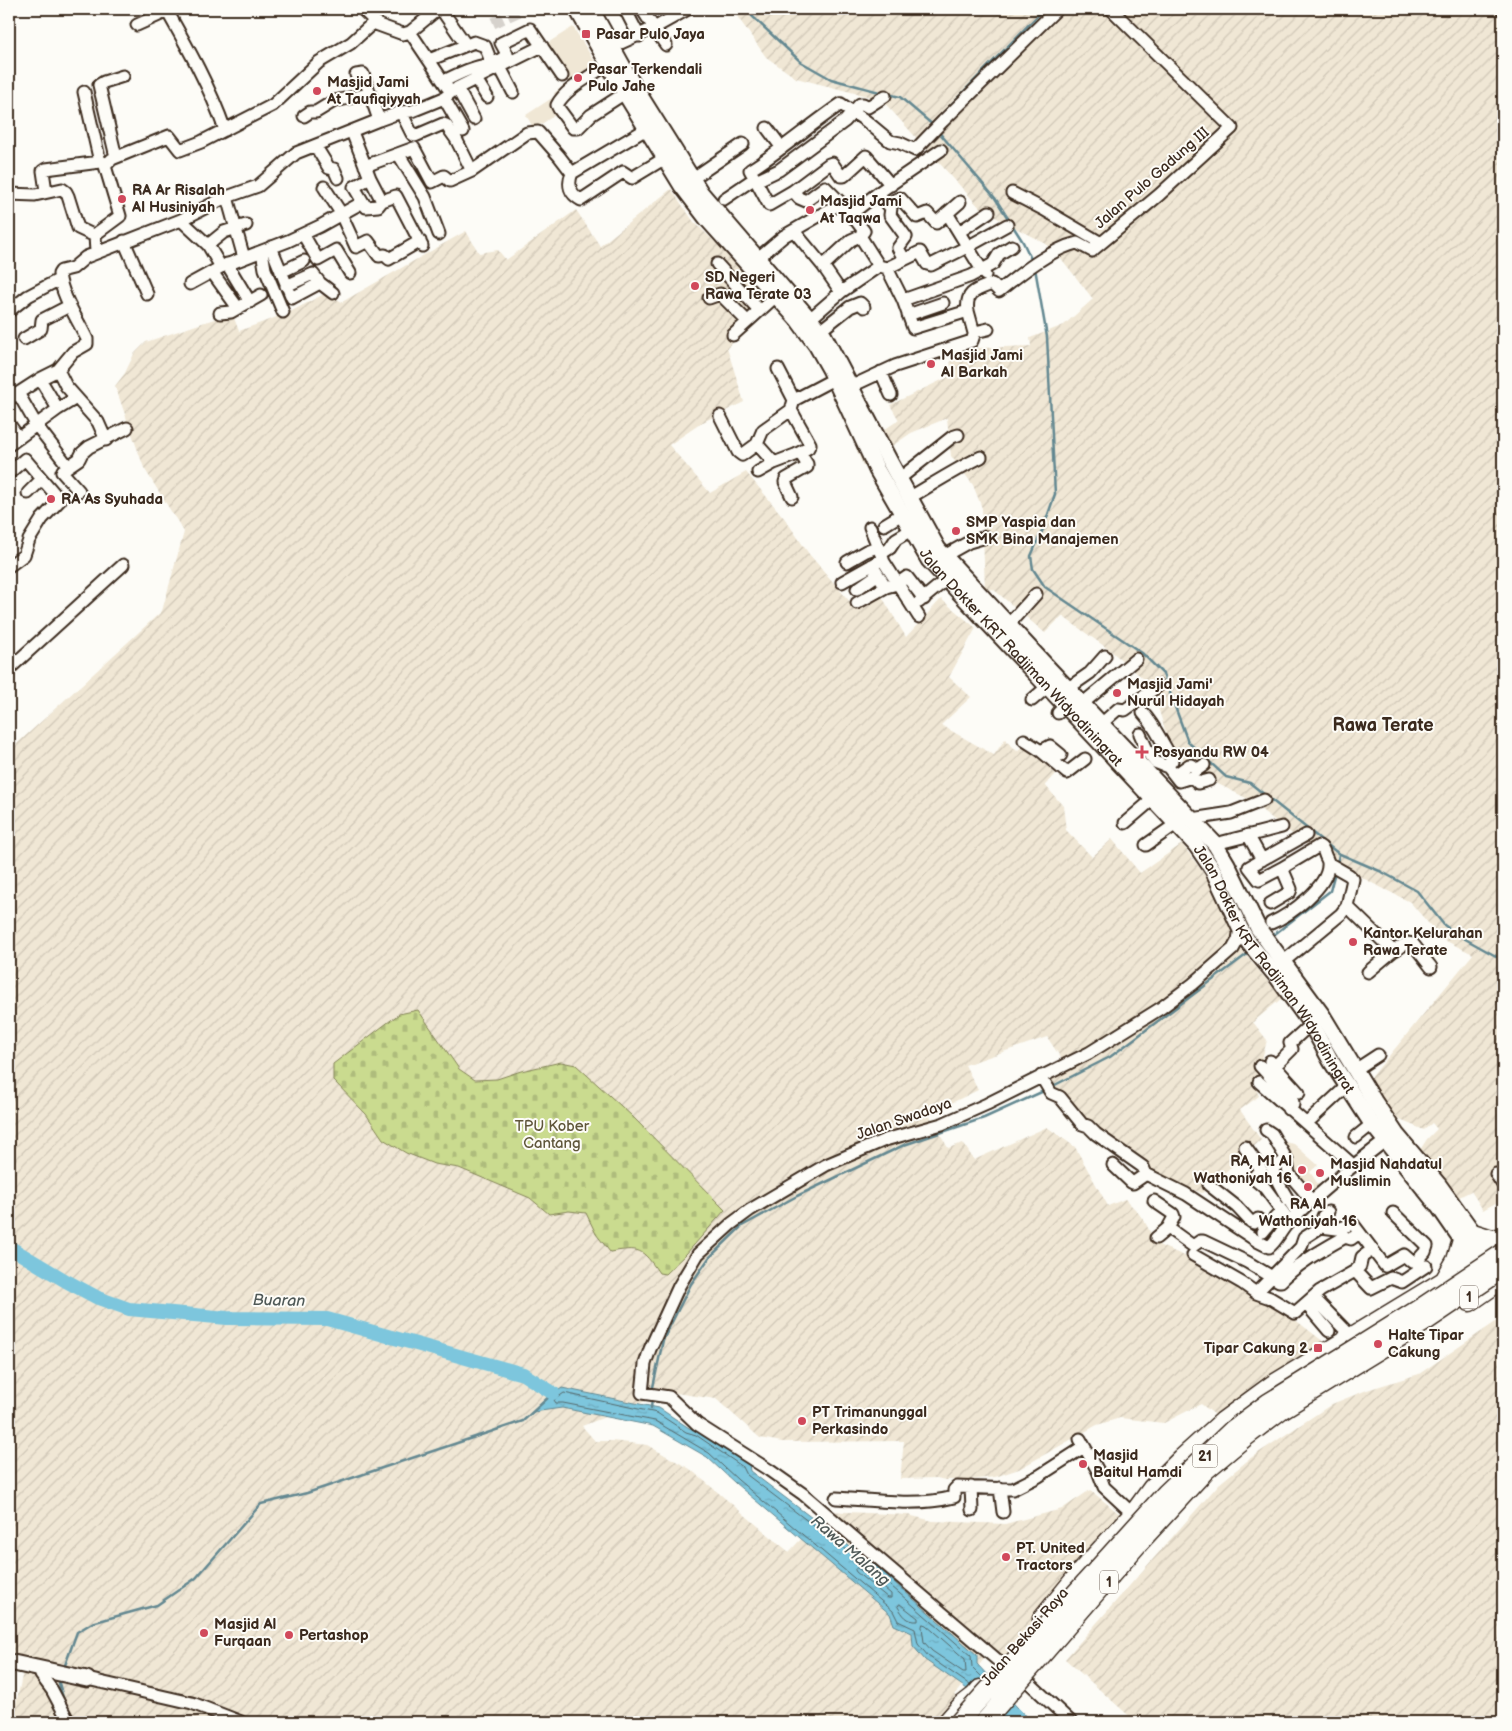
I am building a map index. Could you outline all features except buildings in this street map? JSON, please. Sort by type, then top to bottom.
[{"type":"highway","points":[[1441,1282],[1456,1260],[1468,1236],[1492,1239],[1503,1237]]},
{"type":"highway","name":"Jalan Bekasi Raya","points":[[948,1722],[960,1714],[1081,1571],[1133,1514],[1152,1488],[1213,1430],[1272,1385],[1441,1282],[1489,1255],[1503,1241]]},
{"type":"highway","name":"21","points":[[960,1714],[1166,1493],[1232,1430],[1268,1403],[1422,1307],[1489,1255]]},
{"type":"highway","name":"21","points":[[989,1720],[1138,1543],[1206,1470],[1281,1410],[1426,1321],[1503,1269]]},
{"type":"highway","name":"Jalan Bekasi Raya","points":[[989,1720],[1166,1517],[1232,1454],[1316,1393],[1436,1323],[1499,1278]]},
{"type":"highway","points":[[1213,1430],[1232,1454]]},
{"type":"main road","name":"Jalan Dokter KRT Radjiman Widyodiningrat","points":[[577,9],[625,93],[700,211],[720,225],[758,258],[821,330],[909,498],[938,549],[1067,689],[1215,844],[1230,869],[1252,919],[1266,928],[1277,961],[1347,1086],[1385,1141],[1432,1188]]},
{"type":"main road","name":"Jalan Dokter KRT Radjiman Widyodiningrat","points":[[591,9],[632,83],[720,225],[817,346],[877,470],[929,560],[1047,687],[1094,752],[1153,800],[1196,845],[1213,870],[1249,943],[1277,961],[1322,1016],[1432,1188],[1468,1236],[1489,1255],[1499,1278]]},
{"type":"main road","points":[[1240,928],[1252,919]]},
{"type":"main road","points":[[9,1662],[86,1679]]},
{"type":"street","points":[[362,9],[378,24],[403,34],[410,32],[440,9],[466,45]]},
{"type":"street","points":[[625,9],[639,36]]},
{"type":"street","points":[[642,9],[666,45]]},
{"type":"street","points":[[891,185],[866,156],[844,176],[841,176],[832,163],[829,164],[769,205],[750,170],[841,104],[866,121],[883,136],[911,150],[915,150],[943,120],[1057,9]]},
{"type":"street","name":"Jalan Pulo Gadung III","points":[[1012,194],[1043,209],[1101,243],[1159,195],[1232,128],[1111,9]]},
{"type":"street","points":[[137,25],[167,10],[203,76],[225,130]]},
{"type":"street","points":[[612,48],[654,28],[682,10]]},
{"type":"street","points":[[46,191],[43,171],[46,169],[108,160],[169,136],[177,149],[181,150],[225,130],[273,105],[319,62],[351,43],[373,23],[378,24]]},
{"type":"street","points":[[444,81],[473,68],[496,66],[507,55],[501,43],[528,30],[532,31],[562,76]]},
{"type":"street","points":[[410,32],[451,93],[474,119]]},
{"type":"street","points":[[430,60],[474,42],[483,44],[513,92]]},
{"type":"street","points":[[68,466],[13,396],[58,370],[74,352],[87,344],[84,334],[69,306],[60,279],[59,274],[61,271],[73,268],[86,257],[96,252],[181,220],[227,197],[258,186],[296,153],[316,147],[401,112],[412,111],[451,93],[496,66],[542,46]]},
{"type":"street","points":[[598,70],[571,89],[558,102],[559,109],[572,128],[578,128],[591,115],[625,93]]},
{"type":"street","points":[[356,75],[364,74],[379,120]]},
{"type":"street","points":[[96,252],[95,236],[97,233],[120,216],[105,166],[108,160],[99,85],[123,76]]},
{"type":"street","points":[[476,79],[487,97]]},
{"type":"street","points":[[84,92],[108,160]]},
{"type":"street","points":[[451,93],[463,131]]},
{"type":"street","points":[[304,116],[310,112],[316,112],[334,101],[370,94]]},
{"type":"street","points":[[724,199],[756,179],[779,170],[845,121],[860,104],[871,107],[885,96]]},
{"type":"street","points":[[401,112],[412,134],[415,136],[444,124],[446,125],[456,139],[472,171]]},
{"type":"street","points":[[648,128],[572,173],[569,187],[578,199],[581,200],[623,172],[632,178],[665,158]]},
{"type":"street","points":[[767,128],[782,148]]},
{"type":"street","points":[[352,132],[370,178],[382,201]]},
{"type":"street","points":[[365,166],[414,148],[432,182],[444,176],[450,181],[472,171],[526,133],[538,132],[572,173]]},
{"type":"street","points":[[692,179],[743,144]]},
{"type":"street","points":[[316,147],[329,168],[334,169],[338,178]]},
{"type":"street","points":[[822,266],[864,231],[851,214],[941,150]]},
{"type":"street","points":[[398,154],[425,197],[439,234]]},
{"type":"street","points":[[324,187],[356,247],[368,242],[380,257],[385,255],[388,259],[421,244],[396,196],[382,201],[378,206],[366,207],[354,188],[370,178]]},
{"type":"street","points":[[758,258],[784,236],[843,205],[825,187],[806,200],[799,198],[793,190]]},
{"type":"street","points":[[9,194],[35,195],[46,191],[62,189],[66,192],[78,228],[95,236]]},
{"type":"street","points":[[878,193],[891,208],[890,215],[906,237],[898,248],[904,259]]},
{"type":"street","points":[[227,197],[241,226],[244,258]]},
{"type":"street","points":[[888,205],[900,198],[917,217],[927,213],[936,223],[960,202]]},
{"type":"street","points":[[190,284],[220,268],[303,234],[363,202]]},
{"type":"street","points":[[959,232],[989,212]]},
{"type":"street","points":[[947,213],[966,248],[999,291],[1045,257],[1069,244],[1077,242],[1092,250],[1101,243]]},
{"type":"street","points":[[181,220],[208,245],[238,308]]},
{"type":"street","points":[[810,319],[841,292],[883,267],[920,252],[928,264],[931,265],[1007,225]]},
{"type":"street","points":[[208,245],[224,232],[241,226]]},
{"type":"street","points":[[794,231],[841,292]]},
{"type":"street","points":[[303,234],[318,260],[336,250],[350,273]]},
{"type":"street","points":[[860,236],[883,267],[903,300],[915,329],[968,311]]},
{"type":"street","points":[[124,241],[147,294]]},
{"type":"street","points":[[903,300],[962,280],[982,271],[993,264],[999,254],[1012,246]]},
{"type":"street","points":[[267,249],[281,272],[286,286],[313,274],[320,283],[333,293]]},
{"type":"street","points":[[267,249],[266,269],[283,312]]},
{"type":"street","points":[[281,272],[304,261]]},
{"type":"street","points":[[717,264],[759,310]]},
{"type":"street","points":[[220,268],[250,302]]},
{"type":"street","points":[[9,311],[28,296],[60,279]]},
{"type":"street","points":[[852,386],[895,366],[972,341],[974,333],[968,311],[968,296],[992,284]]},
{"type":"street","points":[[709,298],[720,294],[747,321]]},
{"type":"street","points":[[220,313],[231,312],[261,295]]},
{"type":"street","points":[[733,335],[776,296]]},
{"type":"street","points":[[821,330],[850,307],[860,303],[864,307]]},
{"type":"street","points":[[908,315],[943,303]]},
{"type":"street","points":[[24,339],[41,329],[40,323],[45,318],[69,306]]},
{"type":"street","points":[[974,333],[988,329]]},
{"type":"street","points":[[758,472],[774,462],[800,453],[808,448],[810,444],[778,369]]},
{"type":"street","points":[[58,370],[66,386],[98,422],[106,440]]},
{"type":"street","points":[[881,372],[891,395]]},
{"type":"street","points":[[40,379],[58,409]]},
{"type":"street","points":[[720,416],[742,455],[757,444],[763,430],[793,405],[834,379]]},
{"type":"street","points":[[9,445],[76,398]]},
{"type":"street","points":[[9,424],[19,438]]},
{"type":"street","points":[[79,491],[62,472],[80,459],[82,453],[89,447],[127,428]]},
{"type":"street","points":[[899,478],[958,435]]},
{"type":"street","points":[[757,444],[774,462]]},
{"type":"street","points":[[792,497],[785,482],[786,479],[807,467],[800,453]]},
{"type":"street","points":[[909,498],[962,466],[981,457]]},
{"type":"street","points":[[9,472],[25,459],[60,500],[42,519],[29,540],[24,555],[9,567]]},
{"type":"street","points":[[28,492],[42,479]]},
{"type":"street","points":[[884,525],[902,514]]},
{"type":"street","points":[[870,527],[892,586]]},
{"type":"street","points":[[847,562],[866,551],[880,553],[890,548],[896,540],[911,530]]},
{"type":"street","points":[[944,556],[969,542],[986,537]]},
{"type":"street","points":[[857,588],[875,570],[880,553]]},
{"type":"street","points":[[9,669],[123,565]]},
{"type":"street","points":[[842,582],[875,570]]},
{"type":"street","points":[[875,570],[919,616]]},
{"type":"street","points":[[858,603],[907,577],[924,599]]},
{"type":"street","points":[[911,606],[924,599],[947,579]]},
{"type":"street","points":[[1008,625],[1036,594]]},
{"type":"street","points":[[1067,689],[1090,673],[1105,656]]},
{"type":"street","points":[[1082,704],[1136,659]]},
{"type":"street","points":[[1101,724],[1118,709],[1125,710],[1158,686]]},
{"type":"street","points":[[1032,700],[1047,687]]},
{"type":"street","points":[[1143,713],[1158,731],[1158,737],[1172,758],[1170,770]]},
{"type":"street","points":[[1131,755],[1143,739],[1150,756],[1155,762],[1170,770],[1180,782],[1192,777],[1198,783],[1209,780]]},
{"type":"street","points":[[1024,740],[1041,751],[1067,773],[1094,752]]},
{"type":"street","points":[[1041,751],[1050,746],[1061,755]]},
{"type":"street","points":[[1152,776],[1189,765],[1192,765],[1197,770],[1204,765]]},
{"type":"street","points":[[1125,823],[1153,800]]},
{"type":"street","points":[[1192,819],[1231,813],[1264,800]]},
{"type":"street","points":[[1146,845],[1176,824]]},
{"type":"street","points":[[1215,844],[1282,826]]},
{"type":"street","points":[[1248,835],[1262,860]]},
{"type":"street","points":[[1277,961],[1341,914],[1347,906],[1353,881],[1349,875],[1330,864],[1322,848],[1319,846],[1259,880],[1250,867],[1306,835]]},
{"type":"street","points":[[1266,928],[1291,912],[1317,889],[1330,864]]},
{"type":"street","points":[[1270,904],[1290,892],[1291,889],[1282,868]]},
{"type":"street","points":[[1347,906],[1394,951]]},
{"type":"street","name":"Jalan Swadaya","points":[[999,1668],[983,1648],[803,1494],[765,1467],[697,1424],[669,1397],[644,1393],[645,1364],[679,1286],[698,1254],[718,1234],[750,1210],[826,1164],[885,1140],[942,1124],[987,1104],[1046,1085],[1088,1053],[1161,1008],[1233,949],[1238,940],[1240,928]]},
{"type":"street","points":[[1368,972],[1407,943],[1413,944],[1431,967]]},
{"type":"street","points":[[1268,1065],[1292,1049],[1290,1043],[1311,1024]]},
{"type":"street","points":[[1355,1070],[1378,1055]]},
{"type":"street","points":[[1268,1065],[1299,1093]]},
{"type":"street","points":[[1268,1065],[1293,1102],[1293,1105],[1288,1109]]},
{"type":"street","points":[[1259,1082],[1353,1165]]},
{"type":"street","points":[[1046,1085],[1060,1097],[1082,1124],[1088,1126],[1096,1134],[1143,1167],[1146,1174],[1186,1194],[1269,1247],[1293,1218],[1312,1200],[1385,1141]]},
{"type":"street","points":[[1307,1124],[1347,1086]]},
{"type":"street","points":[[1356,1137],[1372,1124]]},
{"type":"street","points":[[1266,1130],[1272,1134],[1286,1160],[1289,1174],[1312,1200]]},
{"type":"street","points":[[1245,1147],[1261,1168],[1253,1178],[1261,1191],[1282,1212],[1293,1218]]},
{"type":"street","points":[[1286,1160],[1272,1168],[1293,1218]]},
{"type":"street","points":[[1114,1165],[1133,1183],[1146,1174]]},
{"type":"street","points":[[1496,1174],[1503,1185]]},
{"type":"street","points":[[1209,1185],[1237,1207],[1251,1222],[1254,1223],[1256,1220],[1259,1220],[1266,1228]]},
{"type":"street","points":[[1154,1201],[1173,1214],[1174,1217],[1168,1228],[1156,1238]]},
{"type":"street","points":[[1257,1241],[1266,1228],[1282,1212]]},
{"type":"street","points":[[1321,1227],[1323,1216],[1328,1212]]},
{"type":"street","points":[[1355,1271],[1371,1288],[1391,1278],[1402,1282],[1423,1262],[1427,1246],[1393,1213]]},
{"type":"street","points":[[1256,1293],[1301,1247],[1304,1238],[1321,1227],[1337,1229],[1352,1224],[1385,1266],[1404,1255],[1414,1263],[1423,1262]]},
{"type":"street","points":[[1168,1228],[1192,1246],[1200,1240],[1203,1241],[1281,1281],[1310,1257],[1345,1237],[1350,1239],[1359,1233]]},
{"type":"street","points":[[1193,1255],[1256,1293],[1270,1298],[1295,1313],[1320,1291],[1355,1271],[1360,1266],[1362,1257],[1372,1250]]},
{"type":"street","points":[[1423,1262],[1441,1282]]},
{"type":"street","points":[[1310,1300],[1329,1330]]},
{"type":"street","points":[[1310,1300],[1352,1337]]},
{"type":"street","points":[[836,1498],[930,1501],[954,1498],[954,1490],[957,1487],[1013,1488],[1038,1476],[1082,1443],[1098,1471],[1104,1487],[1133,1514]]},
{"type":"street","points":[[971,1487],[972,1510]]},
{"type":"street","points":[[1000,1488],[1003,1512]]},
{"type":"street","points":[[42,1669],[41,1675],[70,1722]]},
{"type":"street","points":[[86,1679],[192,1703],[241,1722]]},
{"type":"street","points":[[1016,1688],[1071,1722]]},
{"type":"shaded area","points":[[732,9],[1503,9],[1503,1199],[1483,1210],[1471,1191],[1438,1208],[1406,1172],[1427,1139],[1437,1129],[1432,1123],[1424,1130],[1383,1113],[1365,1085],[1473,954],[1442,939],[1410,902],[1317,853],[1246,798],[1210,780],[1171,749],[1151,685],[1111,651],[1062,616],[1045,633],[993,589],[985,590],[982,508],[973,485],[951,456],[947,418],[911,433],[863,466],[856,448],[899,420],[890,405],[950,376],[951,349],[1031,346],[1030,338],[1064,325],[1093,299],[1056,252],[1046,244],[982,210],[882,100],[796,78],[766,57]]},
{"type":"shaded area","name":"Pasar Terkendali Pulo Jahe","points":[[573,27],[600,70],[575,88],[578,92],[565,102],[555,115],[534,129],[526,115],[555,96],[554,93],[570,82],[546,44]]},
{"type":"shaded area","points":[[671,189],[694,222],[774,306],[727,348],[744,402],[703,422],[669,445],[710,493],[746,472],[785,519],[809,554],[857,610],[881,595],[906,637],[941,599],[976,628],[949,677],[971,697],[941,725],[994,755],[1005,739],[1017,751],[1024,745],[1056,774],[1045,785],[1063,806],[1066,830],[1092,857],[1112,839],[1140,873],[1182,844],[1213,886],[1239,947],[1282,998],[1253,1022],[1267,1040],[1255,1086],[1259,1096],[1240,1110],[1261,1140],[1202,1193],[1149,1174],[1082,1128],[1045,1078],[1067,1067],[1047,1037],[965,1065],[978,1090],[929,1114],[948,1148],[963,1143],[974,1160],[1047,1127],[1075,1147],[1108,1206],[1125,1199],[1146,1224],[1156,1244],[1199,1262],[1276,1305],[1333,1349],[1223,1421],[1201,1404],[1164,1423],[1120,1418],[1097,1425],[1019,1469],[995,1477],[969,1480],[937,1478],[900,1479],[904,1441],[782,1442],[760,1438],[716,1399],[669,1392],[582,1426],[595,1441],[647,1445],[690,1469],[789,1552],[827,1511],[908,1515],[933,1521],[1005,1524],[1062,1509],[1090,1490],[1127,1520],[995,1667],[985,1658],[954,1695],[959,1699],[938,1722],[12,1722],[26,1658],[9,1654],[9,751],[162,611],[184,532],[144,468],[115,386],[125,373],[134,354],[146,342],[232,313],[239,331],[290,312],[326,293],[342,302],[466,231],[479,253],[498,250],[506,260],[576,210],[600,246]]},
{"type":"shaded area","name":"RA, MI Al Wathoniyah 16","points":[[1280,1141],[1294,1144],[1318,1165],[1310,1172],[1320,1187],[1312,1197],[1291,1169]]},
{"type":"shaded area","points":[[1500,1319],[1503,1320],[1503,1722],[1136,1722],[1065,1659],[1219,1484],[1252,1457],[1332,1404],[1367,1390],[1419,1374]]},
{"type":"green space","name":"TPU Kober Cantang","points":[[418,1010],[459,1069],[475,1080],[497,1079],[521,1071],[561,1062],[576,1065],[632,1116],[725,1210],[686,1254],[665,1274],[659,1273],[648,1258],[639,1251],[610,1252],[596,1234],[586,1213],[569,1211],[549,1214],[530,1198],[459,1168],[434,1164],[406,1153],[383,1139],[366,1114],[333,1080],[333,1064],[399,1014]]},
{"type":"water","name":"Rawa Malang","points":[[562,1388],[659,1408],[689,1428],[698,1430],[749,1464],[750,1471],[878,1568],[977,1655],[977,1664],[1031,1722],[1007,1722],[986,1702],[925,1660],[913,1646],[912,1633],[894,1625],[890,1614],[735,1483],[707,1457],[653,1426],[562,1408],[533,1412],[546,1399]]},
{"type":"waterway","points":[[748,9],[752,16],[801,62],[831,79],[883,93]]},
{"type":"waterway","points":[[932,124],[1044,9]]},
{"type":"waterway","points":[[888,94],[900,97],[934,126]]},
{"type":"waterway","points":[[937,130],[995,198],[1023,242],[1032,261]]},
{"type":"waterway","points":[[1035,268],[1047,337],[1055,494],[1031,556],[1033,569],[1045,587],[1142,653],[1163,674],[1188,742],[1226,777],[1250,783],[1339,854],[1337,865]]},
{"type":"waterway","points":[[1340,854],[1382,872],[1417,891],[1444,925],[1503,960]]},
{"type":"waterway","points":[[1271,937],[1330,891],[1335,872]]},
{"type":"waterway","points":[[1051,1087],[1110,1057],[1250,952]]},
{"type":"waterway","points":[[652,1392],[663,1340],[691,1284],[709,1258],[742,1226],[797,1196],[904,1145],[984,1118],[1046,1090]]},
{"type":"waterway","name":"Buaran","points":[[9,1247],[98,1298],[129,1309],[227,1318],[327,1319],[523,1374],[553,1393]]},
{"type":"waterway","points":[[64,1668],[77,1632],[92,1623],[157,1605],[196,1578],[261,1504],[307,1493],[523,1421],[553,1393],[557,1394]]},
{"type":"waterway","points":[[651,1409],[652,1397]]},
{"type":"waterway","points":[[61,1678],[59,1683],[64,1701]]},
{"type":"tunnel","points":[[493,23],[524,9]]},
{"type":"place","name":"Pasar Pulo Jaya","points":[[586,34]]},
{"type":"place","name":"Pasar Terkendali Pulo Jahe","points":[[578,78]]},
{"type":"place","name":"Masjid Jami At Taufiqiyyah","points":[[317,91]]},
{"type":"place","name":"RA Ar Risalah Al Husiniyah","points":[[122,199]]},
{"type":"place","name":"Masjid Jami At Taqwa","points":[[810,210]]},
{"type":"place","name":"SD Negeri Rawa Terate 03","points":[[695,286]]},
{"type":"place","name":"Masjid Jami Al Barkah","points":[[931,364]]},
{"type":"place","name":"RA As Syuhada","points":[[51,499]]},
{"type":"place","name":"SMP Yaspia dan SMK Bina Manajemen","points":[[956,531]]},
{"type":"place","name":"Masjid Jami' Nurul Hidayah","points":[[1117,693]]},
{"type":"place","name":"Posyandu RW 04","points":[[1142,752]]},
{"type":"place","name":"Kantor Kelurahan Rawa Terate","points":[[1353,942]]},
{"type":"place","name":"RA, MI Al Wathoniyah 16","points":[[1302,1170]]},
{"type":"place","name":"Masjid Nahdatul Muslimin","points":[[1320,1173]]},
{"type":"place","name":"RA Al Wathoniyah 16","points":[[1308,1187]]},
{"type":"place","name":"Halte Tipar Cakung","points":[[1378,1344]]},
{"type":"place","name":"Tipar Cakung 2","points":[[1318,1348]]},
{"type":"place","name":"PT Trimanunggal Perkasindo","points":[[802,1421]]},
{"type":"place","name":"Masjid Baitul Hamdi","points":[[1083,1464]]},
{"type":"place","name":"PT. United Tractors","points":[[1006,1557]]},
{"type":"place","name":"Masjid Al Furqaan","points":[[204,1633]]},
{"type":"place","name":"Pertashop","points":[[289,1635]]},
{"type":"district","name":"Rawa Terate","points":[[1383,725]]}]
